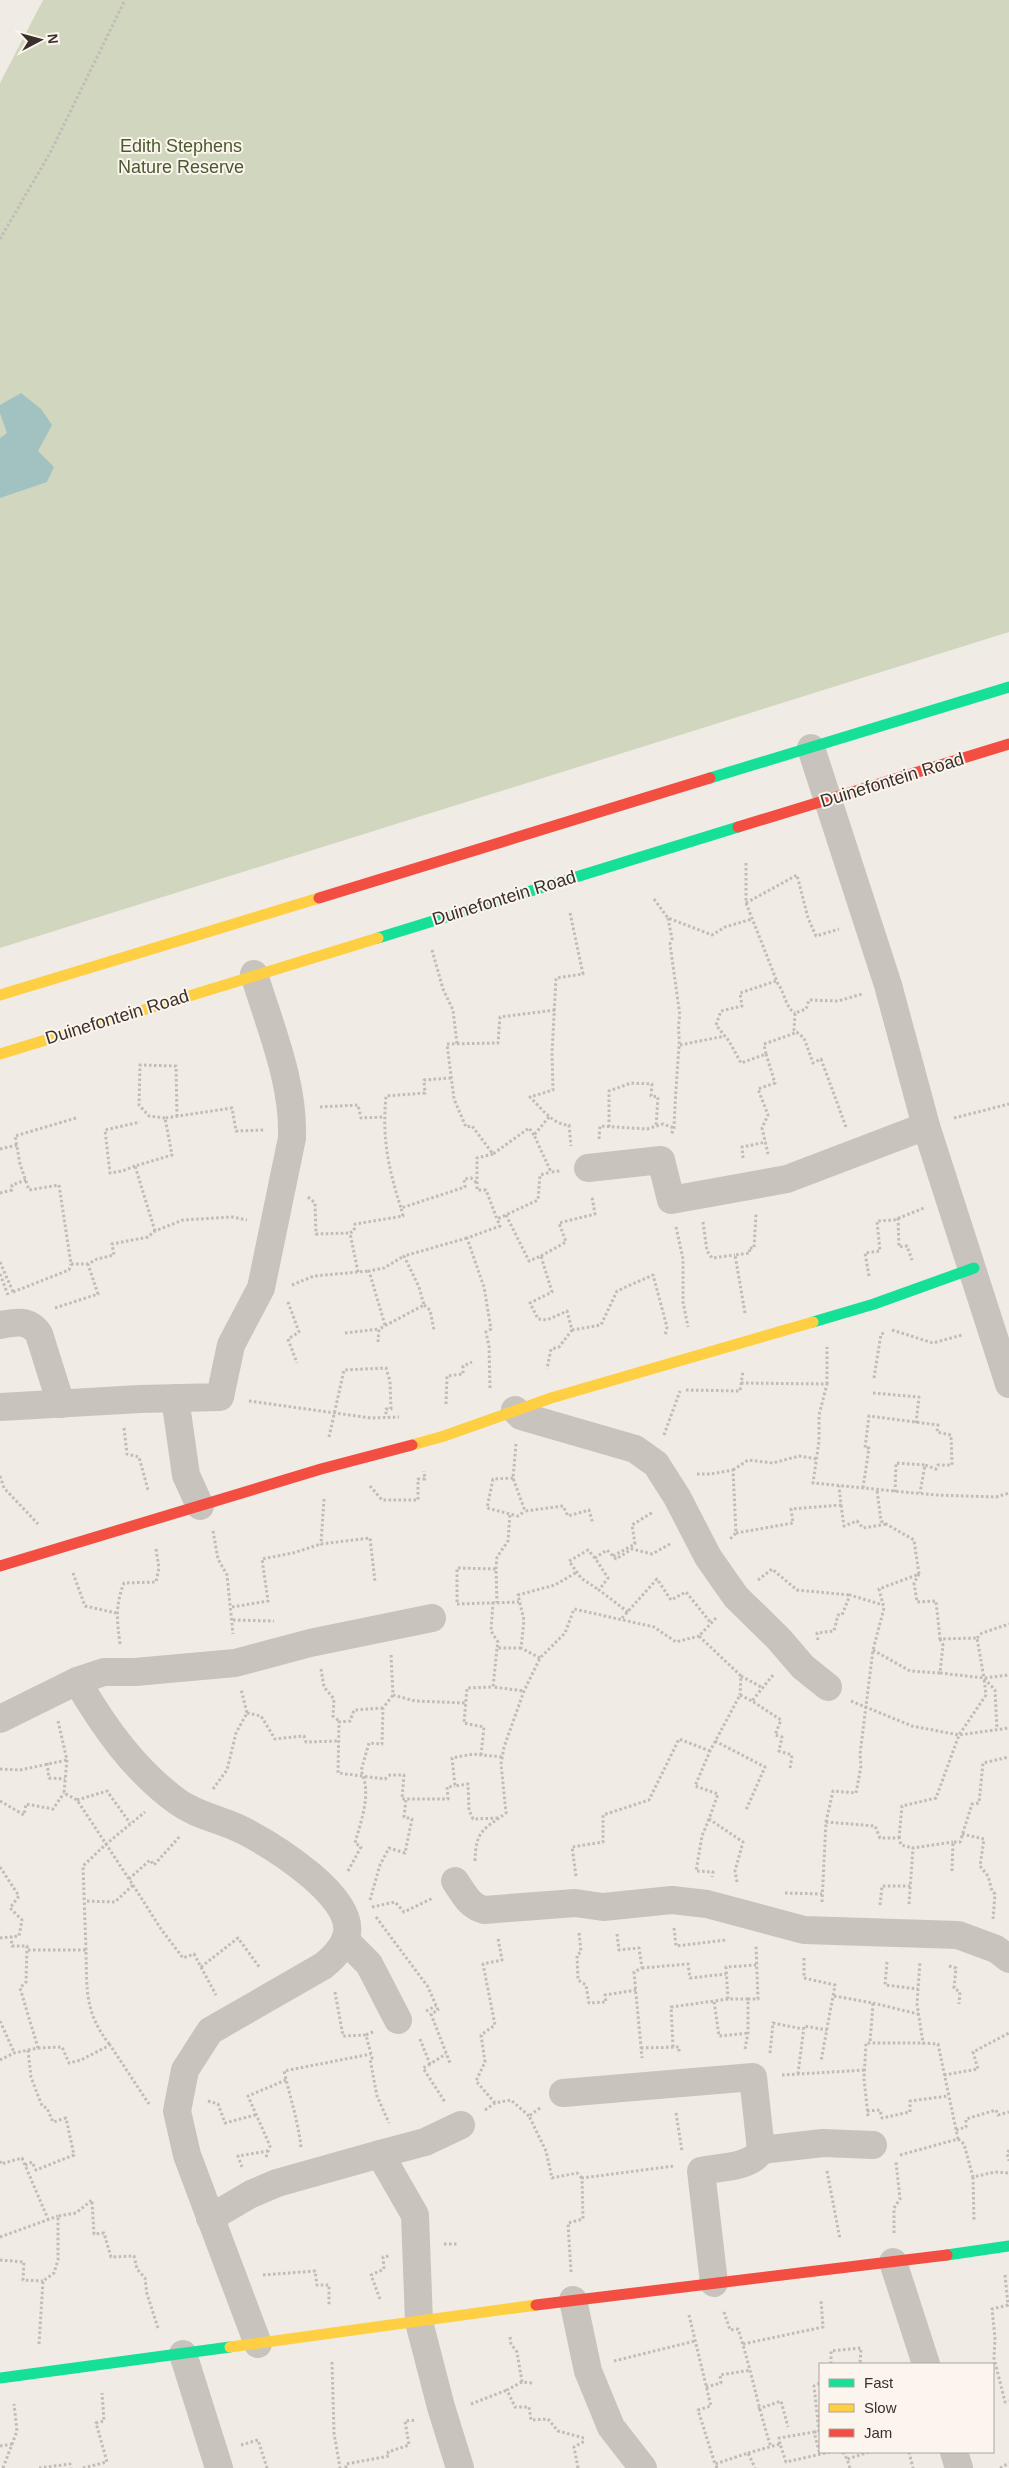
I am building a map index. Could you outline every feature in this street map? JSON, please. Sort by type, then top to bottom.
[{"type":"main road","points":[[0,995],[1009,687]]},
{"type":"main road","name":"Duinefontein Road","points":[[0,1054],[254,974],[1009,744]]},
{"type":"main road","points":[[0,1566],[321,1469],[444,1436],[509,1415],[551,1398],[874,1304],[974,1268]]},
{"type":"main road","points":[[6,2377],[507,2309],[572,2289],[683,2287],[847,2268],[1009,2246]]},
{"type":"street","points":[[811,748],[826,800],[888,985],[926,1126],[974,1268],[1009,1384]]},
{"type":"street","points":[[0,1407],[220,1397],[231,1345],[272,1289],[273,1225],[292,1138],[289,1093],[254,974]]},
{"type":"street","points":[[580,1158],[661,1160],[671,1200],[757,1186],[787,1179],[926,1126]]},
{"type":"street","points":[[0,1326],[22,1322],[35,1328],[39,1334],[61,1404]]},
{"type":"street","points":[[175,1398],[186,1475],[200,1506]]},
{"type":"street","points":[[509,1415],[635,1449],[656,1464],[677,1497],[705,1552],[736,1597],[797,1660],[828,1688]]},
{"type":"street","points":[[0,1719],[77,1681],[104,1672],[135,1672],[235,1663],[317,1642],[432,1618]]},
{"type":"street","points":[[77,1681],[103,1725],[126,1754],[178,1802],[196,1812],[247,1832],[302,1869],[334,1897],[347,1921],[345,1940],[332,1958],[323,1966],[210,2031],[185,2070],[177,2111],[186,2156],[258,2344]]},
{"type":"street","points":[[455,1882],[468,1902],[476,1908],[494,1911],[581,1904],[614,1906],[672,1900],[707,1904],[756,1918],[813,1930],[958,1935],[1000,1953]]},
{"type":"street","points":[[345,1940],[369,1964],[398,2020]]},
{"type":"street","points":[[564,2093],[761,2076],[761,2150],[757,2158],[749,2161],[696,2167],[714,2283]]},
{"type":"street","points":[[210,2218],[251,2194],[277,2182],[425,2142],[461,2125]]},
{"type":"street","points":[[761,2150],[823,2143],[873,2145]]},
{"type":"street","points":[[389,2151],[415,2215],[414,2251],[418,2322],[442,2412],[460,2468]]},
{"type":"street","points":[[893,2262],[926,2363]]},
{"type":"street","points":[[572,2289],[588,2371],[611,2427],[643,2468]]},
{"type":"street","points":[[183,2354],[217,2460]]},
{"type":"street","points":[[954,2453],[959,2468]]},
{"type":"path","points":[[0,239],[50,153],[125,0]]},
{"type":"path","points":[[746,863],[746,903],[776,981],[782,990],[789,1009],[795,1013]]},
{"type":"path","points":[[746,903],[797,875],[801,883],[808,918],[816,936],[867,919]]},
{"type":"path","points":[[654,898],[668,918],[680,1016],[677,1026],[680,1045],[676,1069],[674,1128],[661,1160]]},
{"type":"path","points":[[506,1215],[530,1261],[566,1242],[559,1223],[595,1214],[569,1125],[561,1125],[549,1117],[530,1097],[553,1090],[552,1053],[556,1010],[556,978],[583,974],[570,913]]},
{"type":"path","points":[[668,918],[712,935],[725,926],[752,919]]},
{"type":"path","points":[[424,923],[442,989],[453,1010],[457,1044]]},
{"type":"path","points":[[766,1054],[741,1063],[716,1025],[721,1011],[742,1006],[740,993],[776,981]]},
{"type":"path","points":[[795,1013],[806,1009],[809,1000],[838,1001],[888,985]]},
{"type":"path","points":[[492,1154],[472,1126],[466,1127],[454,1099],[447,1044],[498,1043],[500,1017],[556,1010]]},
{"type":"path","points":[[795,1013],[794,1030],[804,1038],[813,1063],[821,1059],[856,1153]]},
{"type":"path","points":[[787,1179],[781,1164],[768,1154],[762,1128],[768,1115],[758,1089],[775,1084],[764,1044],[798,1032]]},
{"type":"path","points":[[680,1045],[725,1036]]},
{"type":"path","points":[[177,1116],[176,1066],[140,1065],[139,1105],[149,1116],[165,1118],[232,1108],[236,1131],[267,1130],[292,1116],[358,1105],[361,1118],[384,1117]]},
{"type":"path","points":[[283,1176],[315,1203],[316,1234],[350,1233],[354,1231],[355,1224],[403,1216],[388,1168],[384,1117],[386,1096],[425,1093],[424,1080],[451,1078]]},
{"type":"path","points":[[609,1127],[609,1091],[631,1083],[652,1084],[651,1096],[658,1097],[656,1127]]},
{"type":"path","points":[[926,1126],[1009,1104]]},
{"type":"path","points":[[534,1135],[549,1117]]},
{"type":"path","points":[[13,1292],[69,1270],[71,1264],[59,1185],[29,1190],[15,1136],[76,1118]]},
{"type":"path","points":[[140,1122],[105,1130],[110,1173],[172,1156],[165,1118]]},
{"type":"path","points":[[296,1363],[288,1339],[299,1332],[272,1289],[314,1276],[384,1268],[404,1256],[467,1238],[500,1226],[486,1190],[478,1190],[477,1158],[492,1154],[529,1128],[551,1172]]},
{"type":"path","points":[[0,1150],[16,1145]]},
{"type":"path","points":[[497,1219],[538,1200],[540,1175],[551,1172],[580,1158]]},
{"type":"path","points":[[135,1166],[155,1230]]},
{"type":"path","points":[[401,1208],[465,1187],[464,1179],[471,1178],[477,1183]]},
{"type":"path","points":[[0,1193],[12,1190],[12,1185],[26,1180]]},
{"type":"path","points":[[700,1194],[707,1251],[712,1258],[736,1255],[750,1253],[749,1248],[754,1248],[757,1186]]},
{"type":"path","points":[[671,1200],[682,1260],[683,1302],[688,1318],[691,1356]]},
{"type":"path","points":[[928,1207],[894,1220],[877,1221],[880,1251],[865,1253],[878,1319],[894,1329],[934,1343],[966,1334],[992,1330]]},
{"type":"path","points":[[71,1264],[88,1264],[97,1259],[114,1255],[112,1244],[148,1237],[155,1230],[183,1220],[232,1217],[273,1225]]},
{"type":"path","points":[[350,1233],[358,1272]]},
{"type":"path","points":[[467,1238],[484,1286],[491,1328],[486,1332],[509,1415],[517,1430],[513,1478],[525,1511]]},
{"type":"path","points":[[681,1390],[740,1391],[749,1340],[736,1255]]},
{"type":"path","points":[[404,1256],[420,1287],[424,1305],[430,1310],[434,1330]]},
{"type":"path","points":[[541,1256],[552,1292],[530,1303],[538,1319],[546,1320],[567,1311],[572,1330],[559,1347],[551,1349],[547,1364],[551,1398]]},
{"type":"path","points":[[39,1334],[56,1307],[98,1294],[88,1264]]},
{"type":"path","points":[[369,1271],[385,1325]]},
{"type":"path","points":[[345,1333],[379,1329],[424,1305]]},
{"type":"path","points":[[378,1342],[379,1329]]},
{"type":"path","points":[[874,1378],[881,1334],[894,1329]]},
{"type":"path","points":[[446,1412],[447,1376],[463,1374],[463,1366],[472,1362]]},
{"type":"path","points":[[741,1383],[827,1384],[819,1415],[817,1459],[813,1483],[895,1492],[996,1497],[1009,1492]]},
{"type":"path","points":[[872,1393],[919,1397],[916,1423]]},
{"type":"path","points":[[220,1397],[371,1418],[406,1416]]},
{"type":"path","points":[[863,1488],[869,1448],[865,1448],[870,1416],[938,1425],[937,1432],[950,1435],[952,1465],[938,1465],[936,1469],[924,1465],[896,1463],[895,1492]]},
{"type":"path","points":[[661,1473],[710,1474],[733,1470],[748,1460],[773,1463],[799,1456],[817,1459]]},
{"type":"path","points":[[920,1493],[924,1465]]},
{"type":"path","points":[[733,1470],[736,1533]]},
{"type":"path","points":[[513,1478],[492,1479],[487,1508],[518,1516],[525,1511],[563,1506],[568,1516],[589,1510],[593,1524]]},
{"type":"path","points":[[839,1486],[844,1526],[857,1522],[864,1528],[887,1524]]},
{"type":"path","points":[[877,1490],[882,1520],[914,1540],[919,1574],[914,1583],[917,1602],[936,1601],[940,1639],[943,1644],[940,1673]]},
{"type":"path","points":[[613,1556],[635,1544],[632,1524],[677,1497]]},
{"type":"path","points":[[595,1558],[607,1550],[616,1559],[632,1549],[652,1554],[671,1543],[705,1552],[736,1533],[793,1523],[791,1509],[841,1505]]},
{"type":"path","points":[[200,1506],[211,1521],[218,1559],[227,1575]]},
{"type":"path","points":[[493,1687],[498,1648],[498,1642],[491,1631],[495,1602],[497,1557],[508,1541],[510,1514]]},
{"type":"path","points":[[232,1607],[268,1601],[262,1559],[293,1553],[321,1544]]},
{"type":"path","points":[[599,1590],[608,1578],[588,1550],[569,1561],[581,1578],[628,1612]]},
{"type":"path","points":[[457,1604],[457,1568],[496,1569]]},
{"type":"path","points":[[370,1908],[395,1902],[404,1912],[436,1897],[455,1882],[475,1862],[476,1844],[480,1833],[506,1813],[501,1764],[524,1691],[540,1658],[565,1633],[574,1609],[622,1618],[654,1627],[676,1642],[699,1636],[736,1597],[772,1569],[797,1590],[850,1595],[883,1606]]},
{"type":"path","points":[[521,1648],[524,1620],[518,1595],[555,1585],[577,1572]]},
{"type":"path","points":[[821,2061],[835,1985],[804,1978],[813,1930],[822,1900],[826,1822],[833,1791],[856,1793],[861,1766],[860,1754],[873,1650],[883,1606],[879,1589],[919,1574]]},
{"type":"path","points":[[622,1618],[657,1579],[671,1600],[686,1592],[711,1623]]},
{"type":"path","points":[[752,1701],[763,1688],[797,1660],[819,1656],[817,1633],[834,1631],[838,1615],[842,1615],[850,1595]]},
{"type":"path","points":[[432,1618],[437,1618],[435,1604],[519,1602]]},
{"type":"path","points":[[940,1639],[977,1638],[982,1633],[1009,1624]]},
{"type":"path","points":[[334,1897],[361,1847],[355,1843],[365,1804],[364,1776],[361,1771],[369,1743],[382,1744],[383,1708],[393,1695],[388,1627]]},
{"type":"path","points":[[699,1636],[741,1676],[763,1688]]},
{"type":"path","points":[[977,1638],[986,1695],[959,1736],[936,1798],[902,1806],[899,1838],[901,1845],[913,1848],[960,1842],[972,1804],[979,1802],[983,1763],[1009,1757]]},
{"type":"path","points":[[317,1642],[324,1687],[334,1699],[333,1716],[339,1722],[338,1773],[385,1779],[390,1775],[404,1775],[402,1799],[448,1799],[447,1787],[468,1784],[468,1810],[473,1819],[499,1818]]},
{"type":"path","points":[[498,1648],[521,1648],[540,1658]]},
{"type":"path","points":[[873,1650],[910,1671],[984,1678],[1009,1675]]},
{"type":"path","points":[[707,1904],[713,1872],[696,1870],[702,1836],[718,1794],[695,1786],[710,1750],[740,1695],[741,1676]]},
{"type":"path","points":[[984,1678],[995,1690],[997,1729]]},
{"type":"path","points":[[482,1755],[484,1727],[464,1723],[467,1688],[493,1687],[524,1691]]},
{"type":"path","points":[[828,1688],[866,1708],[912,1726],[959,1736],[1009,1728]]},
{"type":"path","points":[[393,1695],[414,1700],[466,1703]]},
{"type":"path","points":[[740,1695],[781,1720],[776,1735],[782,1737],[779,1751],[792,1755],[790,1769]]},
{"type":"path","points":[[0,1801],[24,1815],[26,1804],[53,1809],[64,1793],[67,1760],[57,1717],[47,1696]]},
{"type":"path","points":[[339,1722],[350,1721],[354,1710],[383,1708]]},
{"type":"path","points":[[247,1713],[262,1716],[275,1739],[304,1736],[306,1742],[338,1741]]},
{"type":"path","points":[[636,1990],[605,1995],[606,2002],[589,2003],[586,1985],[578,1980],[577,1955],[581,1952],[581,1904],[583,1889],[577,1888],[572,1847],[603,1842],[603,1815],[649,1800],[679,1739],[710,1750]]},
{"type":"path","points":[[715,1741],[765,1767],[746,1810]]},
{"type":"path","points":[[455,1786],[452,1758],[473,1754],[503,1757]]},
{"type":"path","points":[[0,1769],[20,1770],[47,1762],[67,1760]]},
{"type":"path","points":[[47,1762],[49,1778],[65,1779]]},
{"type":"path","points":[[76,1800],[107,1791],[130,1823]]},
{"type":"path","points":[[64,1793],[76,1800],[161,1929],[183,1958],[194,1954],[229,2020]]},
{"type":"path","points":[[169,1793],[130,1823],[84,1866],[87,2000],[98,2029],[155,2112],[181,2093],[218,2104],[225,2123],[255,2115]]},
{"type":"path","points":[[406,1799],[404,1817],[412,1819],[405,1853],[389,1848],[370,1894],[370,1908],[428,1987],[438,2010],[431,2014],[450,2063]]},
{"type":"path","points":[[709,1819],[743,1842],[735,1871],[738,1886]]},
{"type":"path","points":[[826,1822],[874,1826],[880,1838],[899,1838]]},
{"type":"path","points":[[962,1834],[984,1839],[980,1866],[988,1876],[992,1891],[995,1894],[1000,1953]]},
{"type":"path","points":[[952,1871],[953,1842]]},
{"type":"path","points":[[913,1848],[907,1934],[918,1989],[918,2014],[922,2043]]},
{"type":"path","points":[[0,1868],[19,1896],[10,1908],[22,1920],[19,1936],[0,1938]]},
{"type":"path","points":[[85,1901],[115,1902],[133,1885]]},
{"type":"path","points":[[910,1886],[882,1886],[907,1934],[939,1962],[956,1968],[954,1988],[960,1992],[959,2004]]},
{"type":"path","points":[[614,1906],[619,1950],[639,1948],[642,1968]]},
{"type":"path","points":[[494,1911],[502,1960],[483,1964],[495,2026],[481,2035],[485,2062],[476,2080],[495,2103]]},
{"type":"path","points":[[673,2047],[671,2007],[728,1999],[758,2000],[756,1918]]},
{"type":"path","points":[[907,1934],[885,1985],[918,1989]]},
{"type":"path","points":[[11,1937],[12,1946],[27,1946],[28,1950],[26,1982],[20,1988],[38,2048]]},
{"type":"path","points":[[201,1967],[238,1938],[257,1962],[273,1994]]},
{"type":"path","points":[[28,1950],[86,1950]]},
{"type":"path","points":[[696,2167],[683,2156],[677,2122],[665,2084],[644,2075],[634,1972],[642,1968],[688,1964],[690,1978],[726,1974]]},
{"type":"path","points":[[728,1999],[726,1967],[756,1965]]},
{"type":"path","points":[[323,1966],[336,1993],[343,2036],[366,2035],[398,2020],[411,2018],[430,2064]]},
{"type":"path","points":[[834,1996],[918,2014]]},
{"type":"path","points":[[748,1999],[748,2033],[744,2047],[761,2076]]},
{"type":"path","points":[[714,2001],[719,2036],[748,2033]]},
{"type":"path","points":[[870,2043],[873,2004]]},
{"type":"path","points":[[0,2021],[14,2052]]},
{"type":"path","points":[[761,2076],[773,2023],[804,2029]]},
{"type":"path","points":[[798,2074],[804,2026],[827,2030]]},
{"type":"path","points":[[944,2075],[978,2069],[973,2052],[1009,2033]]},
{"type":"path","points":[[366,2035],[389,2151]]},
{"type":"path","points":[[873,2145],[867,2111],[866,2043],[938,2044],[958,2139],[964,2144],[973,2177],[973,2251]]},
{"type":"path","points":[[0,2060],[14,2052],[62,2047],[69,2063],[81,2060],[110,2044]]},
{"type":"path","points":[[25,2165],[32,2162],[36,2170],[74,2154],[66,2118],[52,2122],[47,2108],[42,2106],[31,2077],[28,2050]]},
{"type":"path","points":[[317,2171],[302,2152],[297,2117],[288,2092],[284,2071],[371,2054]]},
{"type":"path","points":[[446,2054],[423,2068],[461,2125],[495,2103],[511,2100],[529,2116],[546,2151],[552,2178],[577,2173],[582,2178],[583,2219],[568,2223],[572,2289]]},
{"type":"path","points":[[761,2076],[865,2070]]},
{"type":"path","points":[[277,2182],[266,2157],[270,2146],[248,2096],[286,2080]]},
{"type":"path","points":[[529,2116],[564,2093]]},
{"type":"path","points":[[867,2111],[880,2110],[882,2118],[910,2112],[910,2101],[948,2096]]},
{"type":"path","points":[[956,2130],[966,2128],[966,2119],[996,2110],[998,2115],[1009,2112]]},
{"type":"path","points":[[893,2262],[894,2208],[900,2199],[895,2156],[958,2139]]},
{"type":"path","points":[[823,2143],[833,2212],[847,2268]]},
{"type":"path","points":[[1009,2150],[1007,2153],[1009,2162]]},
{"type":"path","points":[[0,2163],[22,2158],[48,2219]]},
{"type":"path","points":[[582,2178],[696,2167]]},
{"type":"path","points":[[973,2177],[995,2172],[1009,2173]]},
{"type":"path","points":[[0,2238],[48,2219],[76,2213],[92,2200],[94,2234],[104,2233],[111,2257],[134,2256],[137,2268],[146,2278],[147,2294],[157,2327],[167,2334],[183,2354]]},
{"type":"path","points":[[0,2260],[24,2262],[23,2280],[43,2281],[54,2273],[58,2260],[58,2216]]},
{"type":"path","points":[[392,2326],[371,2275],[384,2269],[384,2257],[414,2251]]},
{"type":"path","points":[[1004,2266],[1008,2305],[992,2309],[995,2369],[1005,2402],[1009,2401]]},
{"type":"path","points":[[743,2344],[823,2327],[821,2300],[828,2270]]},
{"type":"path","points":[[232,2278],[315,2271],[317,2285],[329,2285],[334,2433],[340,2468]]},
{"type":"path","points":[[40,2373],[39,2342],[43,2281]]},
{"type":"path","points":[[714,2283],[730,2330],[738,2329],[751,2370],[758,2410],[771,2447]]},
{"type":"path","points":[[683,2287],[711,2406],[698,2410],[716,2466],[748,2453],[780,2444]]},
{"type":"path","points":[[507,2309],[511,2344],[517,2352],[522,2382]]},
{"type":"path","points":[[588,2371],[605,2363],[695,2341]]},
{"type":"path","points":[[831,2363],[831,2351],[861,2348],[860,2363]]},
{"type":"path","points":[[83,2468],[106,2462],[96,2423],[104,2421],[100,2365]]},
{"type":"path","points":[[706,2386],[721,2382],[720,2375],[751,2370]]},
{"type":"path","points":[[3,2468],[17,2431],[6,2377]]},
{"type":"path","points":[[346,2468],[346,2464],[389,2456],[388,2452],[409,2445],[405,2421],[472,2404],[522,2382],[532,2383]]},
{"type":"path","points":[[819,2384],[814,2386],[819,2432],[779,2438],[786,2462],[825,2453]]},
{"type":"path","points":[[507,2390],[516,2407],[529,2407],[531,2420],[548,2419],[558,2431],[588,2439]]},
{"type":"path","points":[[758,2410],[781,2401],[788,2426]]},
{"type":"path","points":[[814,2432],[819,2450]]},
{"type":"path","points":[[217,2460],[258,2440],[267,2468]]},
{"type":"path","points":[[0,2446],[12,2444]]},
{"type":"path","points":[[748,2453],[755,2468]]},
{"type":"path","points":[[844,2453],[850,2468]]},
{"type":"path","points":[[847,2460],[866,2453]]},
{"type":"path","points":[[909,2453],[913,2468]]},
{"type":"path","points":[[1000,2468],[1009,2463]]},
{"type":"path","points":[[39,2468],[70,2464],[71,2468]]},
{"type":"green space","name":"Edith Stephens Nature Reserve","points":[[43,0],[1009,0],[1009,632],[0,948],[0,83]]},
{"type":"water","points":[[21,393],[41,409],[52,425],[38,451],[54,467],[47,482],[0,498],[0,438],[7,433],[0,413],[0,405]]},
{"type":"traffic: fast","points":[[710,778],[1009,687]]},
{"type":"traffic: fast","points":[[378,938],[738,827]]},
{"type":"traffic: fast","points":[[813,1322],[874,1304],[974,1268]]},
{"type":"traffic: fast","points":[[947,2255],[1009,2246]]},
{"type":"traffic: fast","points":[[0,2378],[230,2347]]},
{"type":"traffic: slow","points":[[0,995],[319,898]]},
{"type":"traffic: slow","points":[[0,1054],[378,938]]},
{"type":"traffic: slow","points":[[412,1445],[444,1436],[551,1398],[813,1322]]},
{"type":"traffic: slow","points":[[230,2347],[536,2305]]},
{"type":"traffic: jam","points":[[738,827],[1009,744]]},
{"type":"traffic: jam","points":[[319,898],[710,778]]},
{"type":"traffic: jam","points":[[0,1566],[321,1469],[412,1445]]},
{"type":"traffic: jam","points":[[536,2305],[947,2255]]}]
